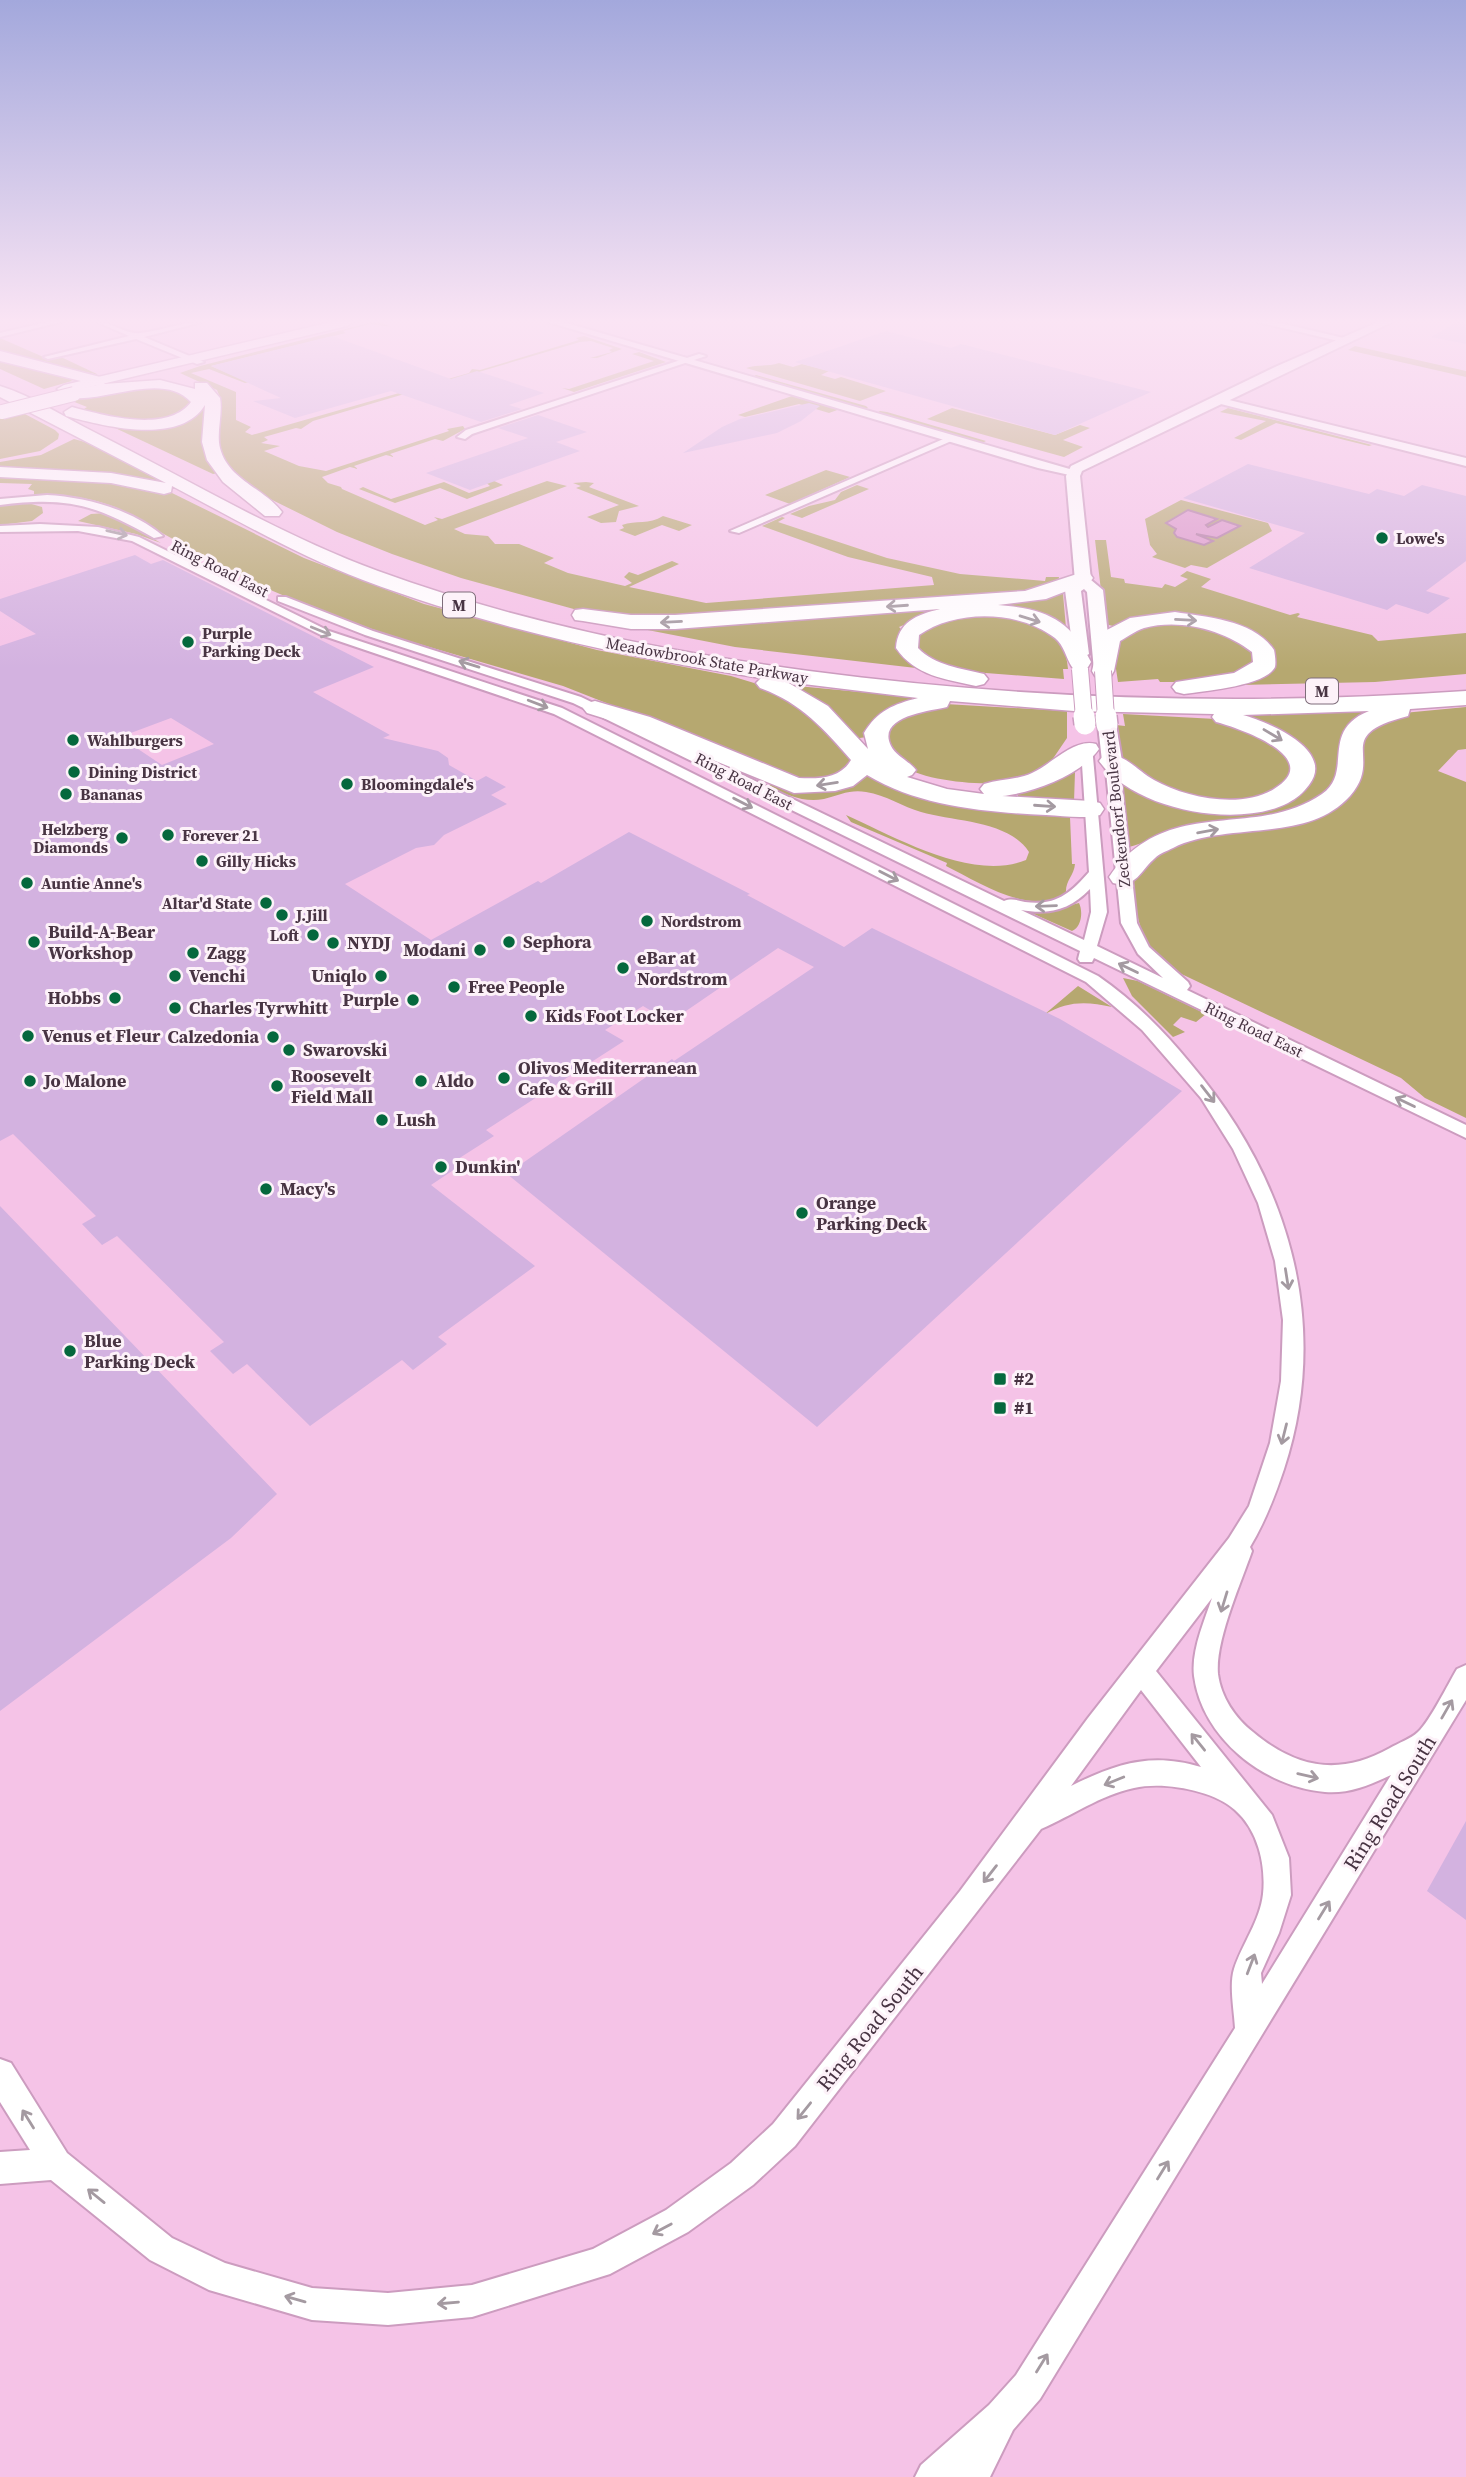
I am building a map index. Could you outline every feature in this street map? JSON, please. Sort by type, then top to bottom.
[{"type":"highway","points":[[62,444],[65,438]]},
{"type":"highway","name":"Meadowbrook State Parkway","points":[[90,438],[247,518],[351,567],[452,603],[571,635],[683,659],[856,685],[1045,702],[1298,707],[1466,699]]},
{"type":"highway","name":"Meadowbrook State Parkway","points":[[139,438],[275,514],[382,563],[503,602],[630,634],[733,653],[870,672],[1120,691],[1296,692],[1466,682]]},
{"type":"highway","points":[[211,438],[216,460],[233,482],[253,494],[275,514]]},
{"type":"highway","points":[[0,461],[31,457]]},
{"type":"highway","points":[[0,472],[132,481],[175,492],[247,518]]},
{"type":"highway","points":[[503,602],[610,620],[664,623],[1032,596],[1083,580]]},
{"type":"highway","points":[[1001,684],[922,663],[907,648],[908,633],[927,620],[950,613],[976,611],[1016,615],[1059,630],[1088,667],[1112,635],[1129,626],[1160,620],[1195,620],[1227,627],[1254,639],[1267,655],[1262,670],[1234,681],[1120,691]]},
{"type":"highway","points":[[683,659],[760,680],[796,694],[826,715],[864,760],[891,780],[937,795],[1091,809]]},
{"type":"highway","points":[[1109,875],[1170,839],[1292,816],[1323,805],[1340,793],[1347,784],[1351,738],[1362,723],[1383,714],[1466,699]]},
{"type":"highway","points":[[1045,702],[938,702],[914,705],[883,720],[877,729],[876,740],[889,761],[909,773],[939,784],[975,789],[1010,788],[1037,781],[1058,771],[1087,749]]},
{"type":"highway","points":[[1112,761],[1137,781],[1157,792],[1204,804],[1229,806],[1263,802],[1285,794],[1298,781],[1302,766],[1297,756],[1287,744],[1267,731],[1225,717],[1150,706]]},
{"type":"highway","points":[[595,708],[641,722],[794,785],[812,787],[842,782],[852,776],[864,760]]},
{"type":"main road","points":[[1078,469],[1141,438]]},
{"type":"main road","name":"Zeckendorf Boulevard","points":[[1078,469],[1083,580],[1073,590],[1088,667],[1107,725],[1112,761]]},
{"type":"main road","name":"Zeckendorf Boulevard","points":[[1083,580],[1095,590],[1085,724],[1087,749]]},
{"type":"street","points":[[946,438],[1078,469]]},
{"type":"street","points":[[987,438],[1078,469]]},
{"type":"street","points":[[1370,438],[1466,461]]},
{"type":"street","points":[[735,531],[951,439]]},
{"type":"street","points":[[983,448],[999,441]]},
{"type":"street","points":[[0,528],[32,523],[53,512],[49,504],[29,499]]},
{"type":"street","name":"Ring Road East","points":[[0,502],[29,499],[79,500],[113,511],[226,573],[309,610],[369,633],[550,689],[595,708],[1466,1132]]},
{"type":"street","points":[[77,519],[113,511]]},
{"type":"street","name":"Ring Road East","points":[[0,528],[77,519],[140,540],[283,616],[325,633],[558,711],[1078,971],[1116,996],[1193,1075],[1220,1109],[1244,1149],[1272,1213]]},
{"type":"street","points":[[283,616],[309,610]]},
{"type":"street","name":"Zeckendorf Boulevard","points":[[1087,749],[1091,809],[1109,875],[1135,939],[1162,969],[1210,1008]]},
{"type":"street","name":"Zeckendorf Boulevard","points":[[1078,971],[1090,950],[1109,875],[1112,761]]},
{"type":"street","points":[[983,897],[1028,906],[1059,906],[1109,875]]},
{"type":"street","name":"Ring Road South","points":[[0,2074],[56,2164],[161,2249],[221,2278],[312,2304],[388,2309],[472,2301],[599,2263],[677,2221],[742,2174],[784,2135],[1032,1820],[1105,1716],[1244,1537],[1258,1511],[1278,1458],[1292,1395],[1292,1314],[1284,1261],[1272,1213]]},
{"type":"street","points":[[1244,1537],[1207,1663],[1206,1675],[1213,1698],[1232,1728],[1249,1747],[1279,1766],[1315,1779],[1349,1778],[1429,1740]]},
{"type":"street","points":[[1141,1671],[1263,1824],[1275,1858],[1277,1895],[1265,1933],[1247,1972],[1250,2031]]},
{"type":"street","name":"Ring Road South","points":[[933,2477],[1001,2417],[1028,2387],[1466,1677]]},
{"type":"street","points":[[1032,1820],[1131,1774],[1151,1770],[1175,1771],[1200,1777],[1247,1803]]},
{"type":"street","points":[[0,2168],[56,2164]]},
{"type":"street","points":[[971,2477],[1001,2417]]},
{"type":"shaded area","points":[[0,438],[58,438],[40,451],[0,459]]},
{"type":"shaded area","points":[[136,438],[208,438],[218,473],[213,474]]},
{"type":"shaded area","points":[[217,438],[265,438],[268,440],[261,443],[280,446],[264,451],[299,466],[326,471],[429,438],[449,438],[443,441],[435,439],[390,454],[394,457],[386,455],[354,466],[358,469],[350,467],[322,477],[328,483],[425,525],[438,520],[434,517],[442,519],[547,481],[567,486],[454,529],[465,534],[488,536],[495,544],[519,544],[554,558],[544,563],[568,573],[625,586],[632,583],[624,577],[629,572],[638,575],[672,561],[679,564],[629,587],[706,603],[934,585],[932,577],[848,557],[762,526],[782,517],[785,518],[778,522],[887,558],[960,574],[1045,581],[1046,577],[1059,577],[1058,583],[1030,593],[662,619],[581,611],[461,578],[337,532],[252,490],[221,459]]},
{"type":"shaded area","points":[[958,438],[986,441],[980,444]]},
{"type":"shaded area","points":[[994,438],[1068,438],[1063,440],[1083,447],[1064,457]]},
{"type":"shaded area","points":[[1335,438],[1372,445],[1369,446]]},
{"type":"shaded area","points":[[74,439],[163,482],[0,470],[0,462],[41,455]]},
{"type":"shaded area","points":[[826,470],[850,477],[790,504],[765,495]]},
{"type":"shaded area","points":[[474,472],[503,485],[467,499],[440,488],[395,503],[359,489],[363,487],[391,499],[444,482],[469,493],[490,486]]},
{"type":"shaded area","points":[[0,474],[145,485],[172,493],[304,558],[424,604],[597,650],[731,676],[764,686],[810,711],[851,757],[852,764],[838,777],[807,782],[563,686],[395,637],[320,611],[247,580],[115,507],[75,497],[34,495],[34,491],[28,489],[32,484],[0,483]]},
{"type":"shaded area","points":[[573,483],[594,483],[589,487],[639,506],[619,511],[616,522],[601,523],[587,517],[619,505],[576,488],[581,486]]},
{"type":"shaded area","points":[[857,485],[869,489],[802,518],[790,514],[835,500],[841,492]]},
{"type":"shaded area","points":[[1181,500],[1268,523],[1272,531],[1207,568],[1191,565],[1185,568],[1152,557],[1157,554],[1150,545],[1145,519]]},
{"type":"shaded area","points":[[28,503],[42,507],[43,513],[32,521],[0,525],[0,506]]},
{"type":"shaded area","points":[[1188,510],[1217,519],[1206,525],[1208,527],[1222,520],[1240,526],[1217,538],[1196,534],[1213,541],[1204,545],[1177,537],[1174,533],[1176,529],[1166,523]]},
{"type":"shaded area","points":[[106,513],[161,543],[136,534],[78,521],[91,514]]},
{"type":"shaded area","points":[[663,516],[692,525],[679,531],[662,525],[635,536],[619,530],[624,528],[622,525]]},
{"type":"shaded area","points":[[1095,540],[1106,540],[1111,577],[1124,579],[1125,583],[1162,588],[1165,584],[1175,587],[1188,579],[1180,576],[1187,571],[1211,579],[1201,587],[1290,615],[1300,614],[1297,617],[1372,635],[1378,641],[1466,633],[1466,674],[1375,682],[1239,685],[1270,667],[1242,630],[1144,617],[1113,626],[1105,624]]},
{"type":"shaded area","points":[[1063,594],[1066,628],[1026,613],[923,617],[899,627],[899,646],[919,666],[916,668],[735,647],[627,626]]},
{"type":"shaded area","points":[[1010,616],[1042,628],[1057,639],[1066,656],[1068,669],[1063,669],[1064,679],[960,671],[937,666],[911,648],[915,631],[942,617]]},
{"type":"shaded area","points":[[1152,623],[1218,627],[1257,650],[1256,663],[1237,674],[1211,680],[1160,682],[1158,679],[1118,682],[1116,669],[1109,669],[1108,645]]},
{"type":"shaded area","points":[[787,685],[912,697],[912,700],[883,711],[874,721],[867,737],[852,739]]},
{"type":"shaded area","points":[[945,704],[1067,711],[1067,738],[1050,763],[1053,765],[1012,781],[951,781],[909,769],[895,756],[882,729],[891,718]]},
{"type":"shaded area","points":[[1466,707],[1466,749],[1458,750],[1438,771],[1466,782],[1466,1118],[1425,1098],[1401,1078],[1173,970],[1146,940],[1138,920],[1133,880],[1160,848],[1333,805],[1356,740],[1393,714]]},
{"type":"shaded area","points":[[1363,710],[1365,714],[1352,721],[1345,729],[1339,777],[1333,787],[1321,797],[1282,811],[1174,831],[1129,847],[1122,783],[1248,808],[1305,772],[1244,718],[1244,715]]},
{"type":"shaded area","points":[[1123,714],[1216,719],[1281,747],[1291,767],[1288,777],[1275,791],[1243,800],[1207,800],[1173,794],[1151,783],[1122,761],[1116,725],[1125,726]]},
{"type":"shaded area","points":[[1070,771],[1075,772],[1074,802],[1019,798],[1016,791],[1037,789],[1037,785]]},
{"type":"shaded area","points":[[863,772],[879,780],[1059,812],[1070,817],[1072,864],[1075,864],[1066,893],[1052,899],[1036,901],[1004,894],[946,866],[947,863],[851,822],[846,815],[910,845],[958,861],[1005,865],[1026,860],[1029,852],[1020,842],[995,828],[921,812],[861,791],[809,800],[768,786],[775,783],[790,788]]},
{"type":"shaded area","points":[[1079,903],[1081,918],[1072,931],[1027,911],[1056,909]]},
{"type":"shaded area","points":[[1123,978],[1138,981],[1206,1014],[1196,1022],[1181,1017],[1173,1025],[1185,1032],[1173,1037],[1132,996]]},
{"type":"shaded area","points":[[1078,986],[1112,1007],[1077,1003],[1045,1014]]},
{"type":"building","points":[[528,438],[570,438],[556,442],[580,451],[470,490],[426,473]]},
{"type":"building","points":[[706,438],[755,438],[683,453]]},
{"type":"building","name":"Lowe's","points":[[1248,464],[1369,494],[1377,489],[1404,496],[1422,485],[1466,496],[1466,561],[1426,591],[1450,598],[1428,614],[1396,604],[1387,610],[1249,568],[1305,533],[1183,498]]},
{"type":"building","points":[[135,555],[151,564],[163,560],[374,667],[313,692],[390,735],[383,738],[438,751],[448,758],[449,765],[477,781],[486,776],[506,787],[491,795],[507,804],[444,835],[434,845],[416,848],[345,884],[431,940],[538,881],[541,883],[629,832],[750,894],[747,895],[844,947],[872,928],[1060,1019],[1182,1091],[817,1427],[507,1174],[672,1059],[674,1061],[814,967],[778,948],[670,1022],[643,1006],[605,1030],[624,1041],[486,1130],[494,1136],[458,1159],[464,1163],[431,1185],[535,1266],[438,1337],[447,1344],[413,1370],[402,1360],[310,1426],[247,1364],[233,1374],[210,1351],[224,1342],[117,1236],[102,1245],[82,1224],[96,1216],[13,1134],[0,1141],[0,646],[36,634],[0,611],[0,599]],"holes":[[[171,718],[214,744],[162,765],[120,737]]]},
{"type":"building","name":"Blue Parking Deck","points":[[0,1206],[277,1494],[231,1538],[0,1711]]},
{"type":"building","points":[[1466,1821],[1466,1920],[1427,1891]]},
{"type":"place","name":"Lowe's","points":[[1382,538]]},
{"type":"place","name":"Purple Parking Deck","points":[[188,642]]},
{"type":"place","name":"Wahlburgers","points":[[73,740]]},
{"type":"place","name":"Dining District","points":[[74,772]]},
{"type":"place","name":"Bloomingdale's","points":[[347,784]]},
{"type":"place","name":"Bananas","points":[[66,794]]},
{"type":"place","name":"Forever 21","points":[[168,835]]},
{"type":"place","name":"Helzberg Diamonds","points":[[122,838]]},
{"type":"place","name":"Gilly Hicks","points":[[202,861]]},
{"type":"place","name":"Auntie Anne's","points":[[27,883]]},
{"type":"place","name":"Altar'd State","points":[[266,903]]},
{"type":"place","name":"J.Jill","points":[[282,915]]},
{"type":"place","name":"Nordstrom","points":[[647,921]]},
{"type":"place","name":"Loft","points":[[313,935]]},
{"type":"place","name":"Build-A-Bear Workshop","points":[[34,942]]},
{"type":"place","name":"Sephora","points":[[509,942]]},
{"type":"place","name":"NYDJ","points":[[333,943]]},
{"type":"place","name":"Modani","points":[[480,950]]},
{"type":"place","name":"Zagg","points":[[193,953]]},
{"type":"place","name":"eBar at Nordstrom","points":[[623,968]]},
{"type":"place","name":"Venchi","points":[[175,976]]},
{"type":"place","name":"Uniqlo","points":[[381,976]]},
{"type":"place","name":"Free People","points":[[454,987]]},
{"type":"place","name":"Hobbs","points":[[115,998]]},
{"type":"place","name":"Purple","points":[[413,1000]]},
{"type":"place","name":"Charles Tyrwhitt","points":[[175,1008]]},
{"type":"place","name":"Kids Foot Locker","points":[[531,1016]]},
{"type":"place","name":"Venus et Fleur","points":[[28,1036]]},
{"type":"place","name":"Calzedonia","points":[[273,1037]]},
{"type":"place","name":"Swarovski","points":[[289,1050]]},
{"type":"place","name":"Olivos Mediterranean Cafe & Grill","points":[[504,1078]]},
{"type":"place","name":"Jo Malone","points":[[30,1081]]},
{"type":"place","name":"Aldo","points":[[421,1081]]},
{"type":"place","name":"Roosevelt Field Mall","points":[[277,1086]]},
{"type":"place","name":"Lush","points":[[382,1120]]},
{"type":"place","name":"Dunkin'","points":[[441,1167]]},
{"type":"place","name":"Macy's","points":[[266,1189]]},
{"type":"place","name":"Orange Parking Deck","points":[[802,1213]]},
{"type":"place","name":"Blue Parking Deck","points":[[70,1351]]},
{"type":"place","name":"#2","points":[[1000,1379]]},
{"type":"place","name":"#1","points":[[1000,1408]]}]
